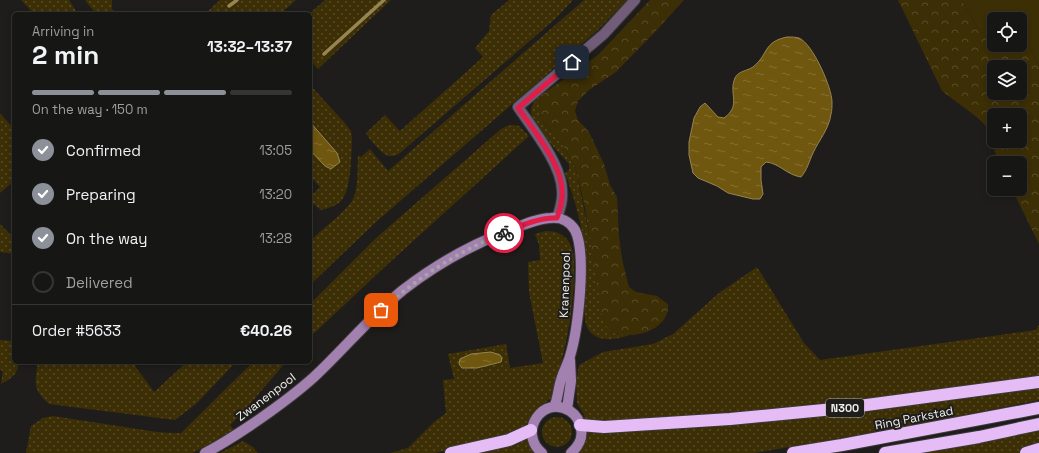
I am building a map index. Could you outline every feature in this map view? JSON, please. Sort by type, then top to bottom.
[{"type":"highway","name":"N300","points":[[580,424],[604,427],[768,415],[844,408],[1039,382]]},
{"type":"highway","name":"Ring Parkstad","points":[[793,453],[842,446],[1039,408]]},
{"type":"highway","points":[[885,453],[979,437],[1039,424]]},
{"type":"highway","points":[[450,453],[509,440],[531,430]]},
{"type":"highway","points":[[1026,453],[1039,449]]},
{"type":"street","points":[[557,218],[560,210],[562,191],[559,174],[541,140],[518,108],[604,34],[635,0]]},
{"type":"street","name":"Kranenpool","points":[[554,407],[561,378],[570,356],[578,315],[580,279],[580,254],[578,241],[574,230],[569,223],[557,218]]},
{"type":"street","name":"Zwanenpool","points":[[205,453],[230,439],[282,404],[314,377],[381,310],[403,291],[428,273],[492,237],[539,220],[557,218]]},
{"type":"street","name":"Kranenpool","points":[[567,409],[572,380],[570,356]]},
{"type":"street","points":[[542,453],[535,446],[533,441],[531,430],[532,425],[538,415],[554,407],[567,409],[575,416],[580,424],[582,430],[580,440],[571,453]]},
{"type":"green space","points":[[21,0],[69,0],[77,12],[32,12]]},
{"type":"green space","points":[[85,0],[112,0],[112,9],[115,12],[94,12]]},
{"type":"green space","points":[[220,0],[296,0],[282,12],[207,12]]},
{"type":"green space","points":[[325,0],[391,0],[318,69],[312,62],[311,12]]},
{"type":"green space","points":[[509,0],[573,0],[555,19],[400,153],[389,156],[381,151],[366,133],[385,115],[400,131],[483,57],[475,48],[489,31],[491,15]]},
{"type":"green space","points":[[584,0],[627,0],[599,29],[376,222],[312,283],[312,239],[340,214],[353,199],[357,183],[358,155],[361,157],[370,149],[388,171]]},
{"type":"green space","points":[[650,0],[684,0],[616,72],[589,90],[578,101],[575,111],[578,120],[589,132],[604,164],[610,185],[617,197],[622,259],[629,287],[636,292],[657,296],[668,304],[667,313],[663,321],[656,327],[638,334],[628,335],[611,331],[607,328],[603,321],[585,208],[576,170],[561,142],[543,122],[539,112],[540,96],[598,55]]},
{"type":"green space","points":[[898,0],[962,0],[981,34],[987,30],[987,52],[1027,52],[1027,43],[1039,66],[1039,244],[1015,196],[1027,196],[1027,156],[996,156],[993,148],[1027,148],[1027,108],[987,108],[987,130],[985,125],[942,91]]},
{"type":"green space","points":[[962,0],[1039,0],[1039,66],[1027,43],[1027,12],[987,12],[987,30],[981,34]]},
{"type":"green space","points":[[312,87],[351,131],[352,139],[349,183],[343,198],[339,203],[321,210],[312,203],[312,195],[320,187],[312,178]]},
{"type":"green space","points":[[540,96],[539,112],[543,122],[561,142],[576,170],[609,330],[618,334],[632,334],[627,336],[617,339],[600,338],[591,333],[586,323],[584,309],[586,283],[585,254],[578,214],[565,173],[569,170],[569,164],[532,118],[532,107]]},
{"type":"green space","points":[[0,113],[12,127],[12,183],[0,193]]},
{"type":"green space","points":[[507,126],[519,126],[529,136],[312,335],[312,302],[376,238],[501,129]]},
{"type":"green space","points":[[0,224],[12,236],[12,254],[0,252]]},
{"type":"green space","points":[[546,231],[561,234],[569,242],[574,257],[574,277],[570,321],[558,378],[554,392],[550,399],[536,410],[525,426],[506,435],[435,453],[390,453],[408,448],[434,422],[446,413],[443,380],[454,379],[448,354],[506,344],[510,368],[543,363],[529,292],[528,262],[540,260],[539,245],[535,234]],"holes":[[[491,352],[499,363],[477,368],[464,368],[460,359],[471,354]]]},
{"type":"green space","points":[[757,267],[804,343],[820,360],[1036,330],[1039,325],[1039,400],[915,425],[755,453],[578,453],[588,432],[584,415],[577,403],[576,382],[579,365],[603,352],[653,344],[673,334],[719,293]]},
{"type":"green space","points":[[0,340],[12,341],[12,364],[18,364],[16,373],[1,384],[3,371],[0,370]]},
{"type":"green space","points":[[38,364],[133,364],[154,392],[185,364],[234,364],[197,403],[175,420],[49,404],[37,390],[36,375]]},
{"type":"green space","points":[[251,364],[284,364],[230,425],[234,430],[193,453],[26,453],[31,426],[43,418],[53,416],[157,432],[181,433]]},
{"type":"green space","points":[[557,417],[563,418],[571,426],[571,438],[563,446],[557,447],[551,446],[543,438],[542,432],[543,426],[551,418]]},
{"type":"green space","points":[[1039,430],[1039,453],[921,453]]},
{"type":"green space","points":[[528,439],[535,453],[470,453]]},
{"type":"green space","points":[[243,441],[253,447],[258,453],[220,453]]},
{"type":"water","points":[[787,37],[799,38],[804,42],[816,57],[821,67],[829,87],[832,102],[832,111],[828,125],[801,177],[791,174],[775,164],[766,162],[761,167],[763,194],[760,199],[753,199],[728,193],[717,186],[698,178],[693,173],[689,155],[689,142],[694,118],[700,107],[705,103],[718,117],[724,118],[732,109],[734,104],[733,84],[736,76],[740,72],[753,67],[770,45],[779,39]]},
{"type":"water","points":[[312,124],[337,153],[340,162],[331,169],[325,166],[312,152]]},
{"type":"water","points":[[491,352],[500,355],[502,358],[501,362],[477,368],[462,368],[459,364],[460,359],[471,354]]},
{"type":"waterway","points":[[229,6],[237,0]]},
{"type":"waterway","points":[[324,54],[384,0]]},
{"type":"way so far","points":[[381,310],[403,291],[443,263],[474,246],[504,233]]},
{"type":"route","points":[[504,233],[539,220],[557,218],[562,202],[559,174],[541,140],[518,108],[572,62]]}]
